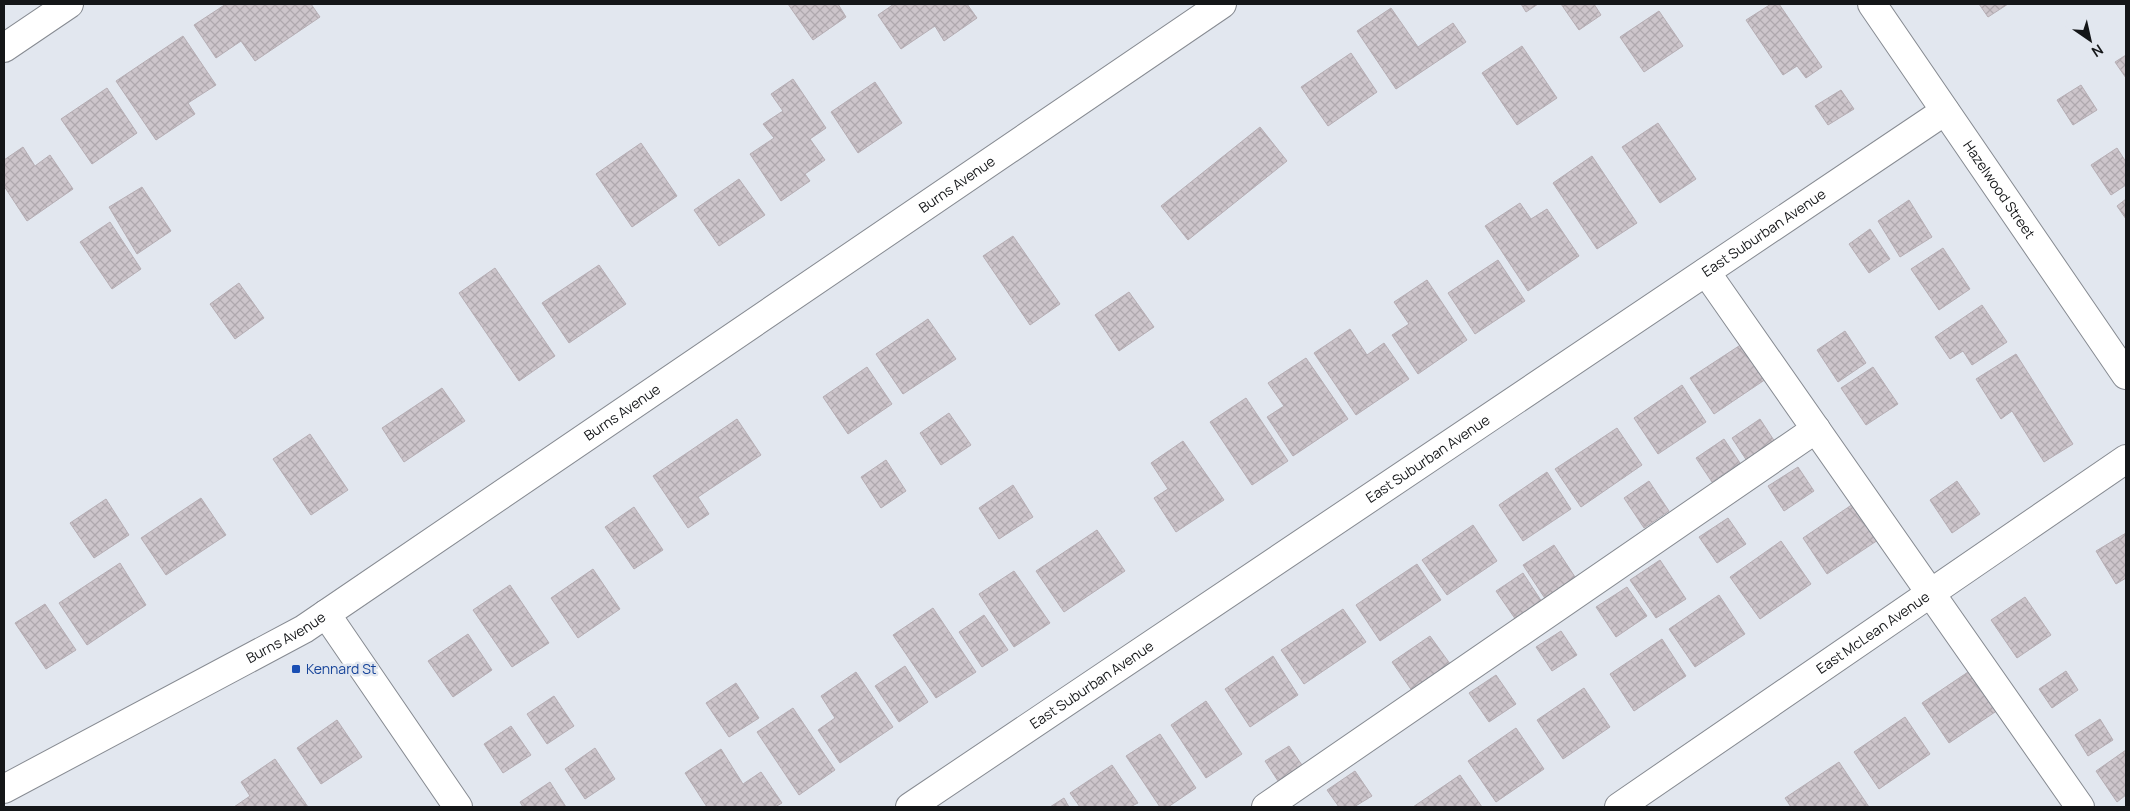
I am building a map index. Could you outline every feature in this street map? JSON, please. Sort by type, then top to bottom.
[{"type":"street","points":[[4,48],[69,4]]},
{"type":"street","name":"Burns Avenue","points":[[4,789],[304,629],[1222,4]]},
{"type":"street","name":"Hazelwood Street","points":[[1872,4],[2126,375]]},
{"type":"street","name":"East Suburban Avenue","points":[[910,807],[1945,111]]},
{"type":"street","points":[[1706,272],[1931,593],[2073,805]]},
{"type":"street","points":[[1266,807],[1816,429]]},
{"type":"street","name":"East McLean Avenue","points":[[1619,807],[2126,458]]},
{"type":"street","points":[[326,614],[458,807]]},
{"type":"building","points":[[226,4],[311,4],[320,17],[255,61],[241,41],[216,58],[194,25]]},
{"type":"building","points":[[788,4],[838,4],[846,17],[813,40]]},
{"type":"building","points":[[894,4],[967,4],[977,18],[944,41],[935,26],[901,49],[878,15]]},
{"type":"building","points":[[1521,4],[1538,4],[1526,12]]},
{"type":"building","points":[[1561,4],[1594,4],[1601,15],[1579,30]]},
{"type":"building","points":[[1771,4],[1779,4],[1822,67],[1806,78],[1797,66],[1783,75],[1746,20]]},
{"type":"building","points":[[1979,4],[2008,4],[1988,17]]},
{"type":"building","points":[[1391,8],[1418,47],[1453,23],[1466,42],[1396,89],[1357,31]]},
{"type":"building","points":[[1659,11],[1683,46],[1644,72],[1620,37]]},
{"type":"building","points":[[183,36],[216,85],[188,103],[195,114],[156,140],[116,81]]},
{"type":"building","points":[[1522,46],[1557,98],[1517,125],[1482,73]]},
{"type":"building","points":[[1351,53],[1377,92],[1328,126],[1301,87]]},
{"type":"building","points":[[2126,55],[2126,78],[2115,62]]},
{"type":"building","points":[[793,79],[826,128],[810,139],[825,160],[805,174],[810,181],[781,201],[750,154],[774,138],[763,124],[783,111],[771,94]]},
{"type":"building","points":[[875,82],[902,123],[858,153],[831,112]]},
{"type":"building","points":[[2081,85],[2097,110],[2073,125],[2057,100]]},
{"type":"building","points":[[107,88],[137,133],[92,164],[61,119]]},
{"type":"building","points":[[1841,90],[1854,109],[1828,125],[1815,106]]},
{"type":"building","points":[[1658,123],[1696,179],[1660,203],[1622,147]]},
{"type":"building","points":[[1260,127],[1287,161],[1188,240],[1161,206]]},
{"type":"building","points":[[641,143],[677,196],[632,227],[596,174]]},
{"type":"building","points":[[23,147],[35,166],[50,155],[73,189],[27,221],[4,186],[4,160]]},
{"type":"building","points":[[2117,148],[2126,162],[2126,185],[2111,195],[2091,165]]},
{"type":"building","points":[[1592,156],[1637,223],[1597,249],[1553,183]]},
{"type":"building","points":[[739,179],[765,215],[719,246],[694,210]]},
{"type":"building","points":[[142,187],[171,231],[137,254],[109,207]]},
{"type":"building","points":[[2126,199],[2126,219],[2117,206]]},
{"type":"building","points":[[1909,200],[1932,237],[1900,257],[1878,221]]},
{"type":"building","points":[[1520,203],[1531,219],[1547,209],[1579,256],[1528,291],[1485,226]]},
{"type":"building","points":[[110,222],[141,269],[112,289],[80,242]]},
{"type":"building","points":[[1870,229],[1890,259],[1869,273],[1849,244]]},
{"type":"building","points":[[1013,236],[1060,304],[1030,325],[983,256]]},
{"type":"building","points":[[1943,248],[1970,289],[1939,310],[1911,269]]},
{"type":"building","points":[[1498,260],[1525,301],[1475,334],[1448,293]]},
{"type":"building","points":[[599,265],[626,304],[569,343],[542,303]]},
{"type":"building","points":[[495,268],[555,356],[519,381],[459,293]]},
{"type":"building","points":[[1427,280],[1467,340],[1418,374],[1392,335],[1409,324],[1394,302]]},
{"type":"building","points":[[239,283],[264,318],[235,339],[210,304]]},
{"type":"building","points":[[1129,292],[1154,327],[1119,351],[1095,315]]},
{"type":"building","points":[[1982,305],[2007,342],[1972,365],[1963,351],[1950,359],[1935,337]]},
{"type":"building","points":[[928,319],[956,359],[903,394],[876,354]]},
{"type":"building","points":[[1350,329],[1367,355],[1384,343],[1409,379],[1356,415],[1314,353]]},
{"type":"building","points":[[1845,331],[1866,363],[1838,382],[1817,350]]},
{"type":"building","points":[[1742,344],[1766,379],[1714,414],[1690,378]]},
{"type":"building","points":[[2016,354],[2073,444],[2044,462],[2012,411],[2001,419],[1976,379]]},
{"type":"building","points":[[1306,358],[1348,419],[1293,456],[1267,417],[1284,406],[1268,383]]},
{"type":"building","points":[[867,367],[892,404],[848,434],[823,397]]},
{"type":"building","points":[[1873,367],[1898,404],[1866,425],[1841,388]]},
{"type":"building","points":[[1682,385],[1706,422],[1658,454],[1634,418]]},
{"type":"building","points":[[442,388],[465,421],[404,462],[382,428]]},
{"type":"building","points":[[1246,398],[1288,461],[1252,485],[1210,422]]},
{"type":"building","points":[[949,413],[971,445],[941,465],[920,433]]},
{"type":"building","points":[[737,419],[761,455],[698,497],[709,514],[688,528],[653,476]]},
{"type":"building","points":[[1760,419],[1777,445],[1749,464],[1732,438]]},
{"type":"building","points":[[1617,428],[1642,465],[1581,507],[1555,469]]},
{"type":"building","points":[[310,434],[348,490],[311,515],[273,459]]},
{"type":"building","points":[[1724,439],[1740,463],[1712,482],[1696,458]]},
{"type":"building","points":[[1183,441],[1224,500],[1176,532],[1154,498],[1168,489],[1151,463]]},
{"type":"building","points":[[886,460],[906,491],[881,508],[861,477]]},
{"type":"building","points":[[1798,467],[1814,491],[1784,511],[1768,486]]},
{"type":"building","points":[[1547,472],[1571,509],[1523,541],[1499,505]]},
{"type":"building","points":[[1649,481],[1669,511],[1644,528],[1624,498]]},
{"type":"building","points":[[1957,481],[1980,514],[1952,533],[1930,500]]},
{"type":"building","points":[[1013,485],[1033,517],[999,539],[979,508]]},
{"type":"building","points":[[201,498],[226,535],[166,575],[141,538]]},
{"type":"building","points":[[106,499],[129,535],[94,558],[70,523]]},
{"type":"building","points":[[1853,504],[1878,540],[1827,574],[1803,538]]},
{"type":"building","points":[[634,507],[663,550],[634,569],[605,527]]},
{"type":"building","points":[[1728,518],[1746,544],[1717,563],[1699,537]]},
{"type":"building","points":[[1473,525],[1497,561],[1447,595],[1422,560]]},
{"type":"building","points":[[1097,530],[1125,571],[1064,612],[1036,571]]},
{"type":"building","points":[[2126,533],[2126,578],[2116,584],[2096,551]]},
{"type":"building","points":[[1781,541],[1811,584],[1760,619],[1730,577]]},
{"type":"building","points":[[1554,545],[1577,580],[1546,600],[1523,565]]},
{"type":"building","points":[[1660,560],[1686,599],[1656,618],[1630,580]]},
{"type":"building","points":[[120,563],[146,605],[87,645],[59,603]]},
{"type":"building","points":[[1417,564],[1441,600],[1380,641],[1356,605]]},
{"type":"building","points":[[593,569],[620,609],[578,638],[551,598]]},
{"type":"building","points":[[1014,571],[1050,623],[1014,647],[979,594]]},
{"type":"building","points":[[1523,573],[1542,602],[1516,620],[1496,591]]},
{"type":"building","points":[[510,585],[549,643],[512,667],[473,610]]},
{"type":"building","points":[[1627,587],[1647,616],[1616,637],[1596,607]]},
{"type":"building","points":[[1719,595],[1745,634],[1695,667],[1669,629]]},
{"type":"building","points":[[2025,597],[2051,635],[2017,658],[1991,620]]},
{"type":"building","points":[[45,604],[76,650],[46,669],[15,623]]},
{"type":"building","points":[[933,608],[976,672],[936,698],[893,635]]},
{"type":"building","points":[[1343,609],[1366,642],[1304,684],[1281,650]]},
{"type":"building","points":[[984,615],[1008,650],[982,667],[959,632]]},
{"type":"building","points":[[1561,631],[1577,655],[1552,671],[1536,647]]},
{"type":"building","points":[[468,634],[492,670],[453,697],[428,661]]},
{"type":"building","points":[[1430,636],[1453,668],[1415,695],[1392,662]]},
{"type":"building","points":[[1662,639],[1686,676],[1634,711],[1610,674]]},
{"type":"building","points":[[1273,656],[1298,695],[1250,727],[1225,689]]},
{"type":"building","points":[[905,666],[928,702],[899,722],[875,686]]},
{"type":"building","points":[[1974,668],[2001,708],[1949,743],[1922,703]]},
{"type":"building","points":[[2066,671],[2078,690],[2052,708],[2039,689]]},
{"type":"building","points":[[856,672],[893,727],[840,763],[818,730],[835,718],[821,696]]},
{"type":"building","points":[[1496,675],[1516,704],[1489,722],[1469,693]]},
{"type":"building","points":[[736,683],[759,718],[729,737],[706,703]]},
{"type":"building","points":[[1584,688],[1610,727],[1563,759],[1537,720]]},
{"type":"building","points":[[554,696],[574,726],[547,744],[527,714]]},
{"type":"building","points":[[1206,701],[1242,754],[1206,778],[1171,725]]},
{"type":"building","points":[[793,708],[835,770],[799,795],[757,732]]},
{"type":"building","points":[[1905,717],[1930,754],[1879,789],[1854,752]]},
{"type":"building","points":[[2100,719],[2113,740],[2088,756],[2075,735]]},
{"type":"building","points":[[337,720],[362,757],[321,784],[297,748]]},
{"type":"building","points":[[511,726],[531,755],[503,773],[484,744]]},
{"type":"building","points":[[1516,728],[1544,769],[1496,802],[1468,761]]},
{"type":"building","points":[[1160,734],[1196,788],[1168,807],[1160,807],[1126,756]]},
{"type":"building","points":[[1289,746],[1306,771],[1282,787],[1265,761]]},
{"type":"building","points":[[595,748],[615,779],[585,799],[565,769]]},
{"type":"building","points":[[721,749],[743,784],[761,772],[782,803],[775,807],[707,807],[685,773]]},
{"type":"building","points":[[2126,750],[2126,795],[2117,802],[2096,771]]},
{"type":"building","points":[[275,759],[308,807],[234,807],[250,796],[241,782]]},
{"type":"building","points":[[1839,762],[1869,807],[1791,807],[1785,798]]},
{"type":"building","points":[[1112,765],[1138,803],[1130,807],[1080,807],[1070,793]]},
{"type":"building","points":[[1355,771],[1372,796],[1354,807],[1339,807],[1327,790]]},
{"type":"building","points":[[1460,775],[1482,807],[1413,807]]},
{"type":"building","points":[[550,782],[566,807],[523,807],[520,802]]},
{"type":"building","points":[[1064,798],[1069,807],[1050,807]]},
{"type":"place","name":"Kennard St","points":[[296,669]]}]
